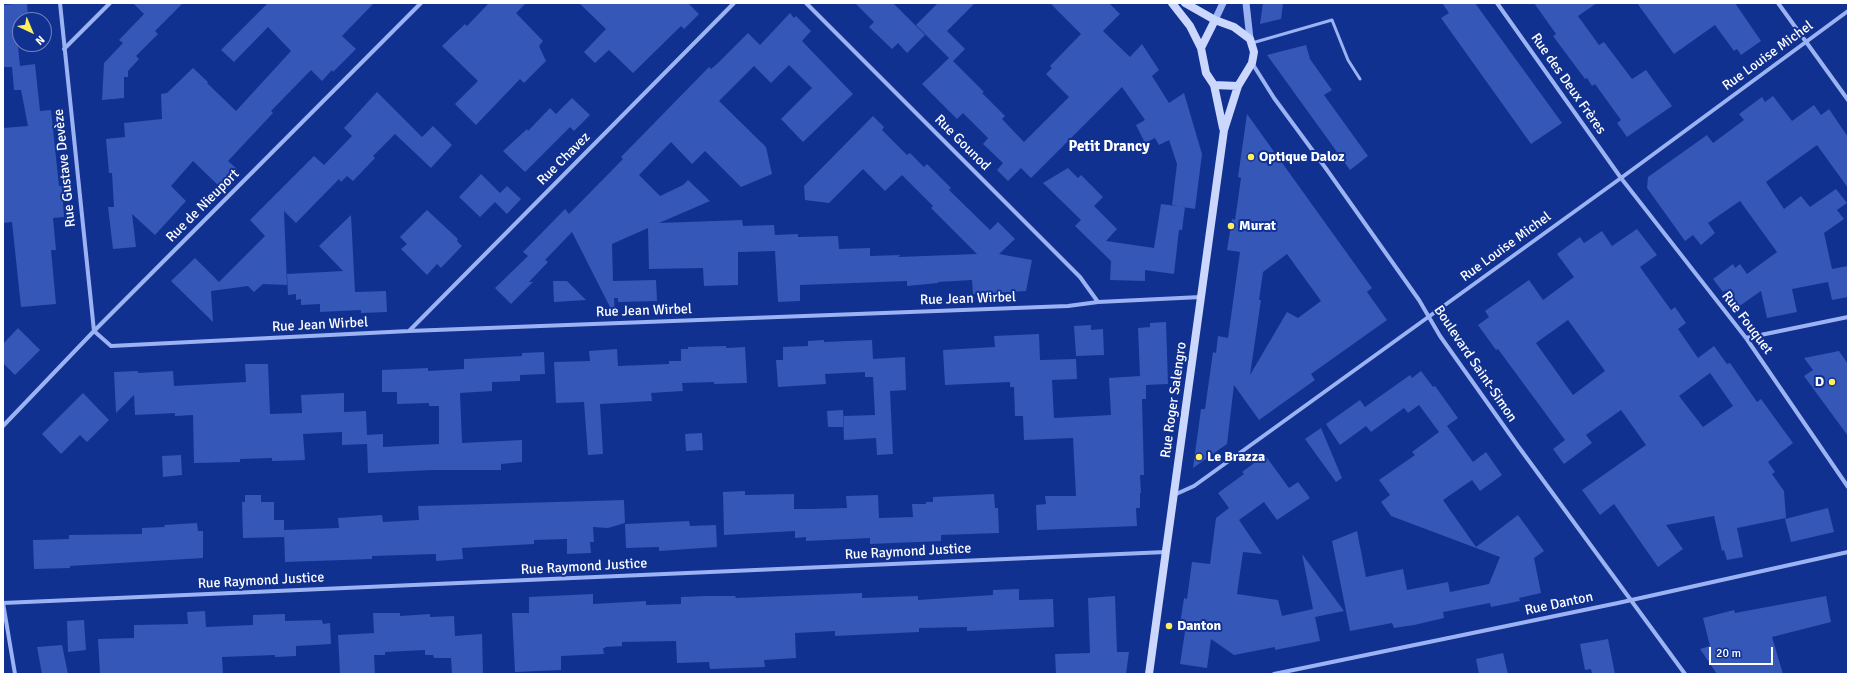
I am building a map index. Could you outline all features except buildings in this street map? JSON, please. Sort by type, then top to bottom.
[{"type":"main road","points":[[1172,3],[1190,26],[1201,48],[1206,73],[1214,85],[1238,86],[1252,62],[1254,52],[1251,41],[1234,27],[1215,20],[1185,3]]},
{"type":"main road","points":[[1201,48],[1215,20]]},
{"type":"main road","name":"Rue Roger Salengro","points":[[1214,85],[1224,130]]},
{"type":"main road","name":"Rue Roger Salengro","points":[[1149,674],[1224,130],[1238,86]]},
{"type":"street","name":"Rue Gustave Devèze","points":[[60,3],[94,331]]},
{"type":"street","points":[[64,50],[110,3]]},
{"type":"street","name":"Rue de Nieuport","points":[[3,426],[94,331],[421,3]]},
{"type":"street","name":"Rue Chavez","points":[[409,331],[734,3]]},
{"type":"street","name":"Rue Gounod","points":[[806,3],[1080,277],[1098,302]]},
{"type":"street","points":[[1215,20],[1223,3]]},
{"type":"street","points":[[1246,3],[1251,41]]},
{"type":"street","name":"Rue des Deux Frères","points":[[1497,3],[1620,178]]},
{"type":"street","points":[[1778,3],[1848,100]]},
{"type":"street","name":"Rue Louise Michel","points":[[1174,495],[1194,486],[1848,11]]},
{"type":"street","name":"Boulevard Saint-Simon","points":[[1252,62],[1274,98],[1336,182],[1430,316],[1449,349],[1685,674]]},
{"type":"street","name":"Rue Fouquet","points":[[1620,178],[1746,338],[1848,487]]},
{"type":"street","name":"Rue Jean Wirbel","points":[[94,331],[111,346],[409,331],[1068,306],[1098,302],[1202,297]]},
{"type":"street","points":[[1746,338],[1848,317]]},
{"type":"street","name":"Rue Raymond Justice","points":[[3,603],[1166,552]]},
{"type":"street","name":"Rue Danton","points":[[1274,674],[1630,600],[1848,552]]},
{"type":"street","points":[[3,603],[15,674]]},
{"type":"lane","points":[[1251,41],[1332,20],[1348,60],[1360,79]]},
{"type":"place","name":"Optique Daloz","points":[[1251,157]]},
{"type":"place","name":"Murat","points":[[1231,226]]},
{"type":"place","name":"D","points":[[1832,382]]},
{"type":"place","name":"Le Brazza","points":[[1199,457]]},
{"type":"place","name":"Danton","points":[[1169,626]]},
{"type":"district","name":"Petit Drancy","points":[[1109,147]]}]
